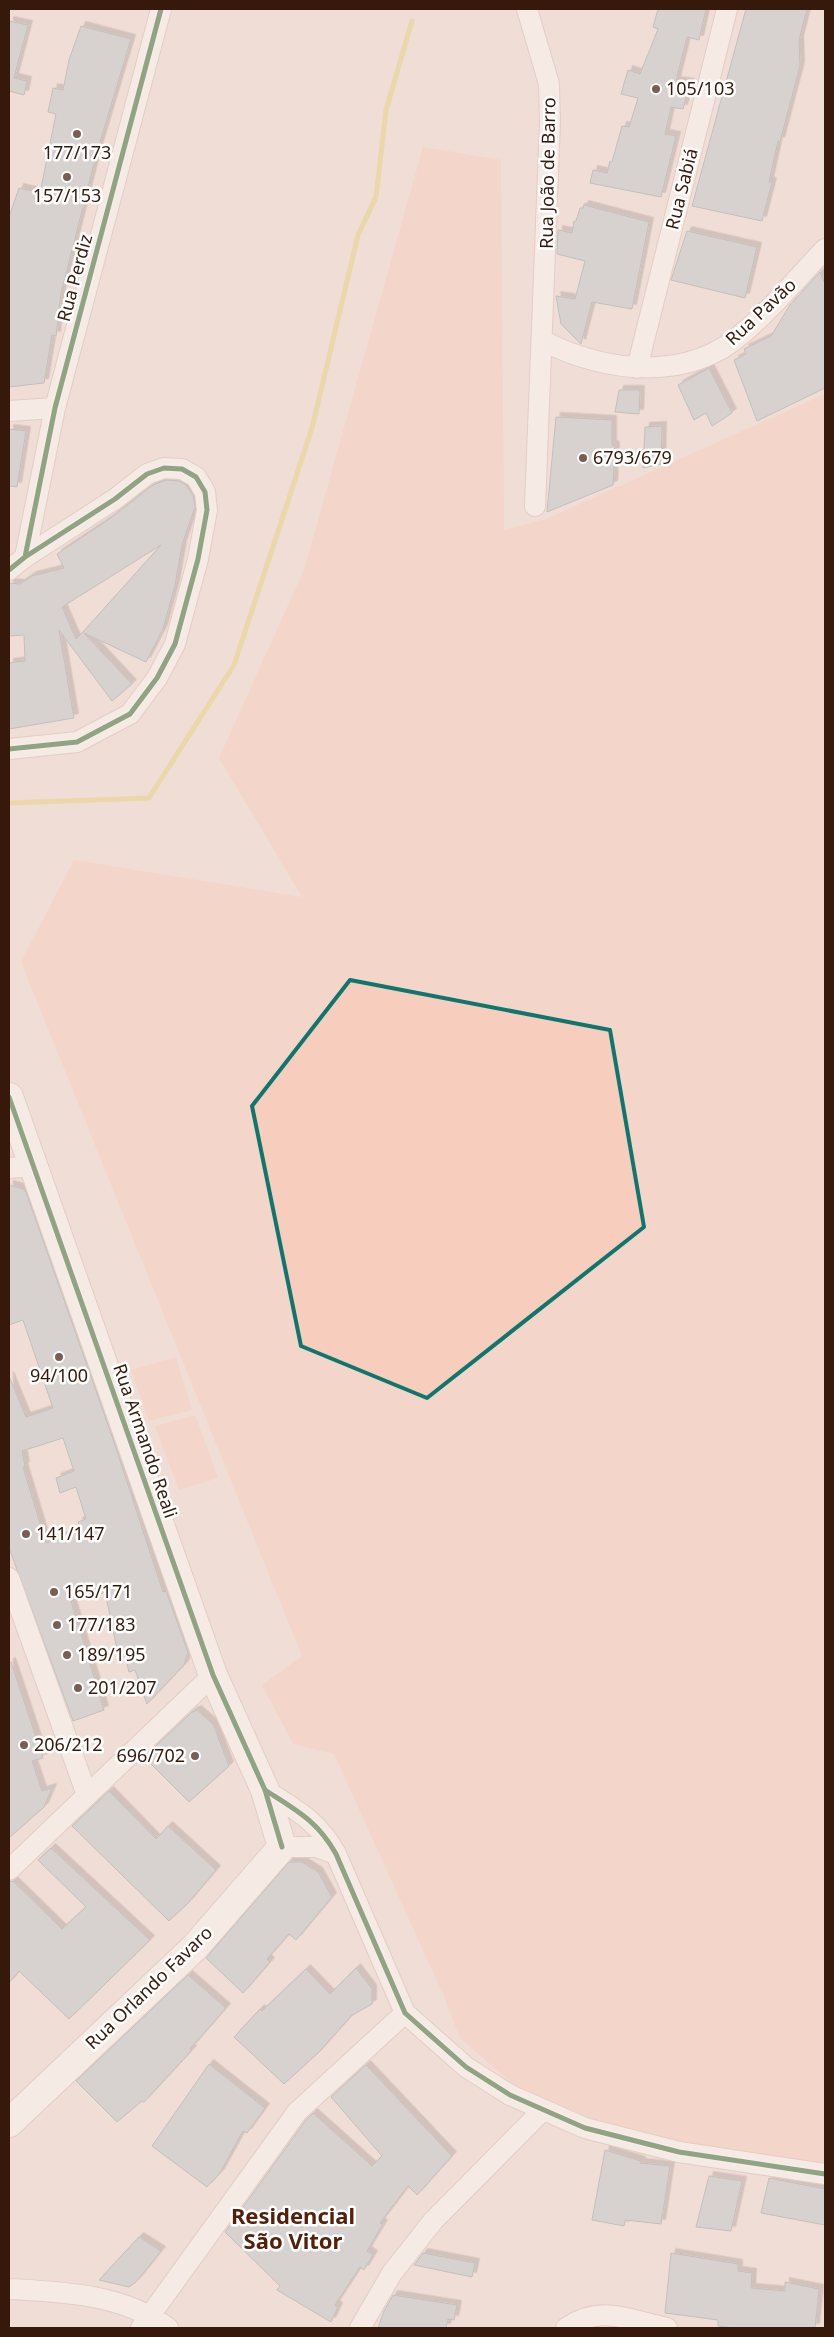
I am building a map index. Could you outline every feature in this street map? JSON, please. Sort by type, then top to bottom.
[{"type":"street","name":"Rua Perdiz","points":[[25,557],[55,408],[161,9]]},
{"type":"street","name":"Rua João de Barro","points":[[527,9],[549,84],[550,123],[543,341],[535,506]]},
{"type":"street","name":"Rua Sabiá","points":[[637,368],[727,9]]},
{"type":"street","name":"Rua Pavão","points":[[543,341],[586,359],[637,368],[677,365],[722,349],[742,334],[760,318],[825,249]]},
{"type":"street","points":[[9,411],[55,408]]},
{"type":"street","points":[[9,570],[25,557],[115,499],[147,474],[164,468],[182,469],[196,477],[205,492],[207,510],[198,560],[175,644],[157,678],[130,714],[77,742],[9,749]]},
{"type":"street","name":"Rua Armando Reali","points":[[9,1097],[21,1167],[213,1675],[266,1790],[282,1847]]},
{"type":"street","points":[[9,1578],[87,1795]]},
{"type":"street","points":[[9,1870],[213,1675]]},
{"type":"street","points":[[266,1790],[307,1818],[325,1834],[336,1854],[405,2013],[466,2067],[510,2095],[585,2128],[679,2152],[825,2174]]},
{"type":"street","points":[[282,1847],[317,1847],[336,1854]]},
{"type":"street","name":"Rua Orlando Favaro","points":[[9,2123],[195,1947],[282,1847]]},
{"type":"street","points":[[146,2321],[298,2112],[405,2013]]},
{"type":"street","points":[[360,2328],[392,2273],[433,2221],[543,2110]]},
{"type":"street","points":[[9,2289],[81,2294],[168,2328]]},
{"type":"street","points":[[566,2328],[581,2318],[601,2314],[667,2328]]},
{"type":"highlighted area","points":[[350,980],[610,1030],[644,1227],[427,1398],[301,1346],[252,1106]]},
{"type":"shaded area","points":[[423,147],[501,160],[504,530],[546,519],[825,394],[825,2173],[543,2110],[460,2038],[443,1994],[334,1754],[293,1744],[262,1685],[302,1656],[21,962],[74,860],[302,897],[219,758],[304,570]]},
{"type":"shaded area","points":[[176,1357],[192,1410],[149,1421],[131,1370]]},
{"type":"shaded area","points":[[195,1415],[218,1478],[179,1490],[155,1426]]},
{"type":"building","points":[[658,9],[706,9],[699,40],[687,37],[676,81],[690,83],[683,109],[671,107],[665,134],[676,136],[661,197],[590,183],[593,170],[607,173],[622,126],[629,127],[638,98],[621,94],[628,70],[640,74],[658,29],[653,27]]},
{"type":"building","points":[[746,9],[807,9],[799,40],[800,66],[780,142],[778,141],[769,182],[772,182],[762,221],[692,206]]},
{"type":"building","points":[[9,21],[28,25],[14,78],[27,81],[24,95],[9,91]]},
{"type":"building","points":[[81,26],[131,39],[97,152],[61,293],[56,336],[52,335],[44,383],[9,387],[9,217],[19,188],[40,193],[56,114],[48,112],[53,88],[63,90],[69,60]]},
{"type":"building","points":[[584,205],[649,222],[632,309],[592,302],[581,344],[561,324],[556,296],[575,299],[585,261],[557,254],[558,230],[572,233],[574,221],[576,221],[580,208],[583,208]]},
{"type":"building","points":[[687,231],[757,247],[745,298],[671,280]]},
{"type":"building","points":[[820,272],[825,284],[825,388],[757,421],[734,360],[746,354],[744,349],[771,336],[790,305]]},
{"type":"building","points":[[709,368],[732,413],[712,426],[706,413],[694,420],[678,385]]},
{"type":"building","points":[[619,390],[640,390],[639,414],[615,412]]},
{"type":"building","points":[[556,417],[612,420],[612,445],[615,446],[613,485],[547,512]]},
{"type":"building","points":[[662,426],[661,464],[643,468],[645,427]]},
{"type":"building","points":[[9,429],[26,431],[17,487],[9,486]]},
{"type":"building","points":[[166,480],[179,481],[187,486],[193,496],[195,507],[182,545],[175,585],[163,629],[146,662],[84,633],[132,684],[112,701],[59,630],[74,718],[9,729],[9,663],[25,661],[24,635],[9,636],[9,583],[20,584],[32,576],[64,568],[57,554],[108,520],[153,485]],"holes":[[[161,545],[76,639],[62,607]]]},
{"type":"building","points":[[9,1185],[23,1189],[26,1192],[114,1442],[163,1592],[166,1591],[188,1652],[184,1665],[147,1704],[135,1670],[129,1672],[125,1656],[119,1659],[105,1592],[100,1594],[100,1592],[71,1601],[104,1710],[73,1721],[9,1548],[9,1376],[26,1417],[53,1408],[23,1320],[9,1325]],"holes":[[[63,1438],[74,1471],[56,1478],[60,1493],[76,1487],[86,1519],[78,1522],[81,1529],[46,1543],[23,1467],[25,1466],[22,1451]]]},
{"type":"building","points":[[11,1662],[43,1758],[32,1761],[42,1791],[52,1788],[44,1807],[9,1838],[9,1663]]},
{"type":"building","name":"696/702","points":[[197,1710],[213,1724],[229,1766],[189,1802],[144,1757],[192,1712]]},
{"type":"building","points":[[109,1791],[156,1839],[168,1826],[216,1870],[188,1903],[169,1921],[72,1826]]},
{"type":"building","points":[[51,1848],[150,1940],[69,2019],[19,1971],[9,1983],[9,1882],[13,1881],[62,1929],[86,1907],[38,1860]]},
{"type":"building","points":[[289,1862],[302,1862],[318,1872],[332,1897],[296,1940],[289,1934],[267,1959],[270,1962],[243,1993],[206,1958]]},
{"type":"building","points":[[356,1968],[372,1989],[372,2004],[351,2016],[319,2052],[284,2084],[234,2037],[260,2009],[262,2011],[306,1969],[330,1994]]},
{"type":"building","points":[[188,1975],[226,2008],[190,2049],[192,2050],[144,2102],[142,2101],[117,2122],[76,2081]]},
{"type":"building","points":[[209,2064],[265,2108],[247,2133],[243,2131],[220,2173],[207,2187],[152,2146]]},
{"type":"building","points":[[366,2065],[452,2156],[417,2195],[408,2186],[380,2223],[383,2224],[367,2251],[373,2255],[364,2270],[360,2267],[335,2305],[338,2307],[331,2322],[277,2290],[280,2286],[225,2232],[313,2113],[372,2166],[382,2156],[331,2097]]},
{"type":"building","points":[[605,2150],[641,2161],[640,2163],[670,2166],[661,2224],[625,2220],[624,2226],[592,2220]]},
{"type":"building","points":[[709,2176],[742,2181],[731,2231],[696,2227]]},
{"type":"building","points":[[769,2178],[825,2189],[825,2225],[761,2213]]},
{"type":"building","points":[[139,2237],[161,2251],[136,2282],[129,2287],[99,2280]]},
{"type":"building","points":[[423,2253],[475,2263],[472,2277],[414,2265]]},
{"type":"building","points":[[671,2253],[738,2264],[738,2271],[752,2273],[751,2288],[785,2291],[785,2282],[819,2289],[815,2328],[735,2328],[718,2326],[718,2320],[665,2313]]},
{"type":"building","points":[[393,2295],[457,2305],[454,2320],[448,2319],[446,2328],[378,2328],[384,2311]]},
{"type":"waterway","points":[[9,803],[149,798],[234,665],[312,428],[358,235],[376,197],[386,110],[412,21]]},
{"type":"cycle path","points":[[25,557],[55,408],[161,9]]},
{"type":"cycle path","points":[[9,570],[25,557],[115,499],[147,474],[164,468],[182,469],[196,477],[205,492],[207,510],[198,559],[175,644],[157,678],[130,714],[77,742],[9,749]]},
{"type":"cycle path","points":[[9,1097],[213,1675],[265,1790],[282,1847]]},
{"type":"cycle path","points":[[265,1790],[305,1817],[322,1833],[336,1854],[405,2013],[466,2067],[510,2095],[585,2128],[679,2152],[825,2174]]},
{"type":"place","name":"105/103","points":[[656,89]]},
{"type":"place","name":"177/173","points":[[77,134]]},
{"type":"place","name":"157/153","points":[[67,177]]},
{"type":"place","name":"6793/679","points":[[583,458]]},
{"type":"place","name":"94/100","points":[[59,1357]]},
{"type":"place","name":"141/147","points":[[26,1534]]},
{"type":"place","name":"165/171","points":[[54,1592]]},
{"type":"place","name":"177/183","points":[[57,1625]]},
{"type":"place","name":"189/195","points":[[67,1655]]},
{"type":"place","name":"201/207","points":[[78,1688]]},
{"type":"place","name":"206/212","points":[[24,1745]]},
{"type":"place","name":"696/702","points":[[195,1756]]},
{"type":"district","name":"Residencial São Vitor","points":[[293,2228]]}]
